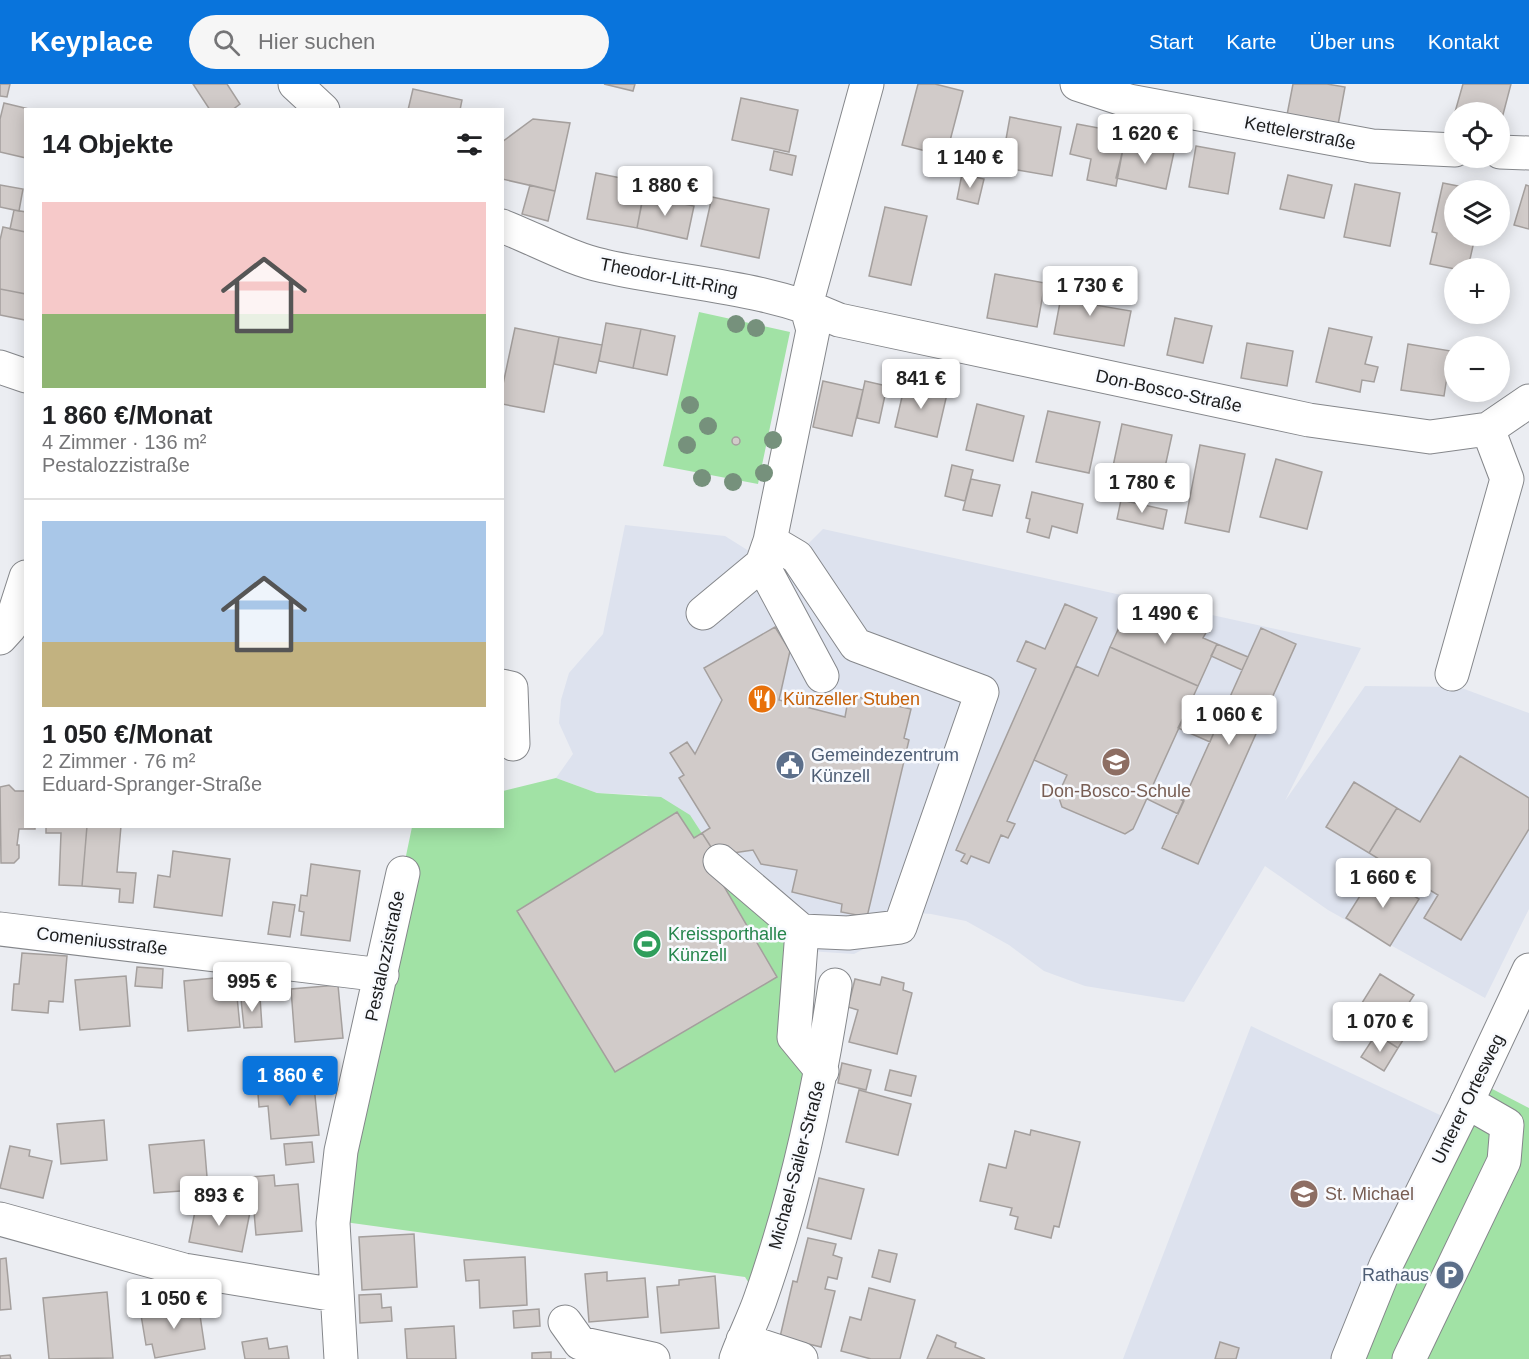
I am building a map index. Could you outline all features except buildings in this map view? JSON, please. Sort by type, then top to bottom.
[{"type":"street","points":[[295,84],[321,108]]},
{"type":"street","points":[[703,613],[766,553],[813,330],[806,305],[867,84]]},
{"type":"street","name":"Kettelerstraße","points":[[1077,84],[1129,101],[1372,146],[1444,149]]},
{"type":"street","points":[[1510,152],[1529,153]]},
{"type":"street","name":"Theodor-Litt-Ring","points":[[504,227],[602,266],[698,281],[806,305]]},
{"type":"street","name":"Don-Bosco-Straße","points":[[806,305],[839,320],[1309,420],[1430,437],[1488,429],[1529,401]]},
{"type":"street","points":[[0,367],[24,375]]},
{"type":"street","points":[[1452,674],[1507,479],[1488,429]]},
{"type":"street","points":[[766,553],[822,676]]},
{"type":"street","points":[[720,861],[802,931],[848,933],[900,927],[982,692],[856,645],[797,556],[766,553]]},
{"type":"street","points":[[0,638],[10,627],[24,583]]},
{"type":"street","points":[[504,686],[511,688],[513,744]]},
{"type":"street","name":"Pestalozzistraße","points":[[341,1359],[333,1223],[341,1151],[403,873]]},
{"type":"street","name":"Comeniusstraße","points":[[0,929],[382,975]]},
{"type":"street","points":[[802,931],[794,1037],[822,1071]]},
{"type":"street","name":"Unterer Ortesweg","points":[[1348,1359],[1386,1264],[1467,1102],[1529,970]]},
{"type":"street","name":"Michael-Sailer-Straße","points":[[801,1359],[739,1349],[760,1300],[789,1205],[822,1071],[835,985]]},
{"type":"street","points":[[1409,1359],[1504,1161],[1507,1125],[1467,1102]]},
{"type":"street","points":[[0,1219],[184,1270],[336,1295]]},
{"type":"street","points":[[565,1322],[580,1343],[653,1359]]},
{"type":"shaded area","points":[[625,525],[725,536],[781,571],[823,529],[1361,648],[1285,801],[1365,686],[1459,687],[1529,713],[1529,909],[1485,998],[1328,910],[1265,866],[1184,1002],[1085,986],[1044,971],[1009,945],[966,921],[931,914],[891,911],[885,938],[854,954],[794,950],[647,795],[597,793],[556,778],[573,754],[559,723],[561,700],[569,673],[603,634]]},
{"type":"shaded area","name":"St. Michael","points":[[1251,1026],[1457,1123],[1348,1359],[1123,1359]]},
{"type":"green space","points":[[699,312],[790,332],[758,484],[663,466]]},
{"type":"green space","points":[[556,778],[597,793],[661,797],[690,815],[720,861],[802,931],[794,1037],[822,1070],[760,1300],[745,1277],[330,1220],[412,828],[504,828],[504,791]]},
{"type":"green space","points":[[1477,1081],[1529,1108],[1529,1359],[1348,1359]]},
{"type":"place","name":"Künzeller Stuben","points":[[762,699]]},
{"type":"place","name":"Don-Bosco-Schule","points":[[1116,762]]},
{"type":"place","name":"Gemeindezentrum Künzell","points":[[790,765]]},
{"type":"place","name":"Kreissporthalle Künzell","points":[[647,944]]},
{"type":"place","name":"St. Michael","points":[[1304,1194]]},
{"type":"place","name":"Rathaus","points":[[1450,1275]]}]
